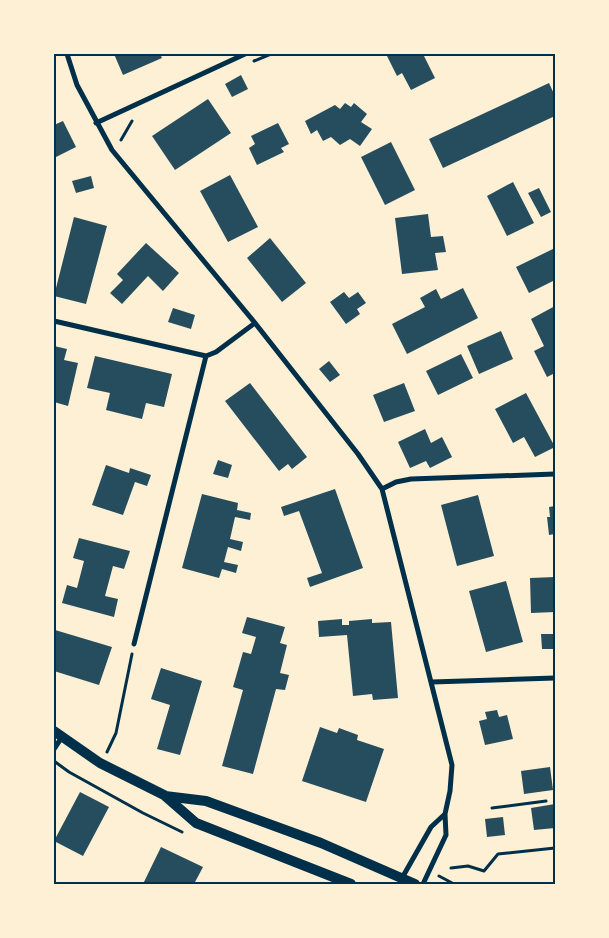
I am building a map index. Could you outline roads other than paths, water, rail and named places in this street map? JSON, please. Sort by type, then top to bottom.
[{"type":"main road","points":[[58,734],[100,763],[164,795],[196,823],[351,884]]},
{"type":"main road","points":[[164,795],[206,801],[321,843],[402,881],[415,884]]},
{"type":"street","points":[[67,54],[77,85],[96,123],[118,157],[255,323],[358,454],[382,489],[452,765],[450,791],[445,814],[446,835],[423,884]]},
{"type":"street","points":[[96,123],[245,54]]},
{"type":"street","points":[[54,321],[206,356],[216,352],[255,323]]},
{"type":"street","points":[[134,644],[206,356]]},
{"type":"street","points":[[382,489],[396,482],[412,480],[555,474]]},
{"type":"street","points":[[432,682],[555,678]]},
{"type":"street","points":[[54,749],[58,734]]},
{"type":"street","points":[[402,881],[430,827],[445,814]]}]
